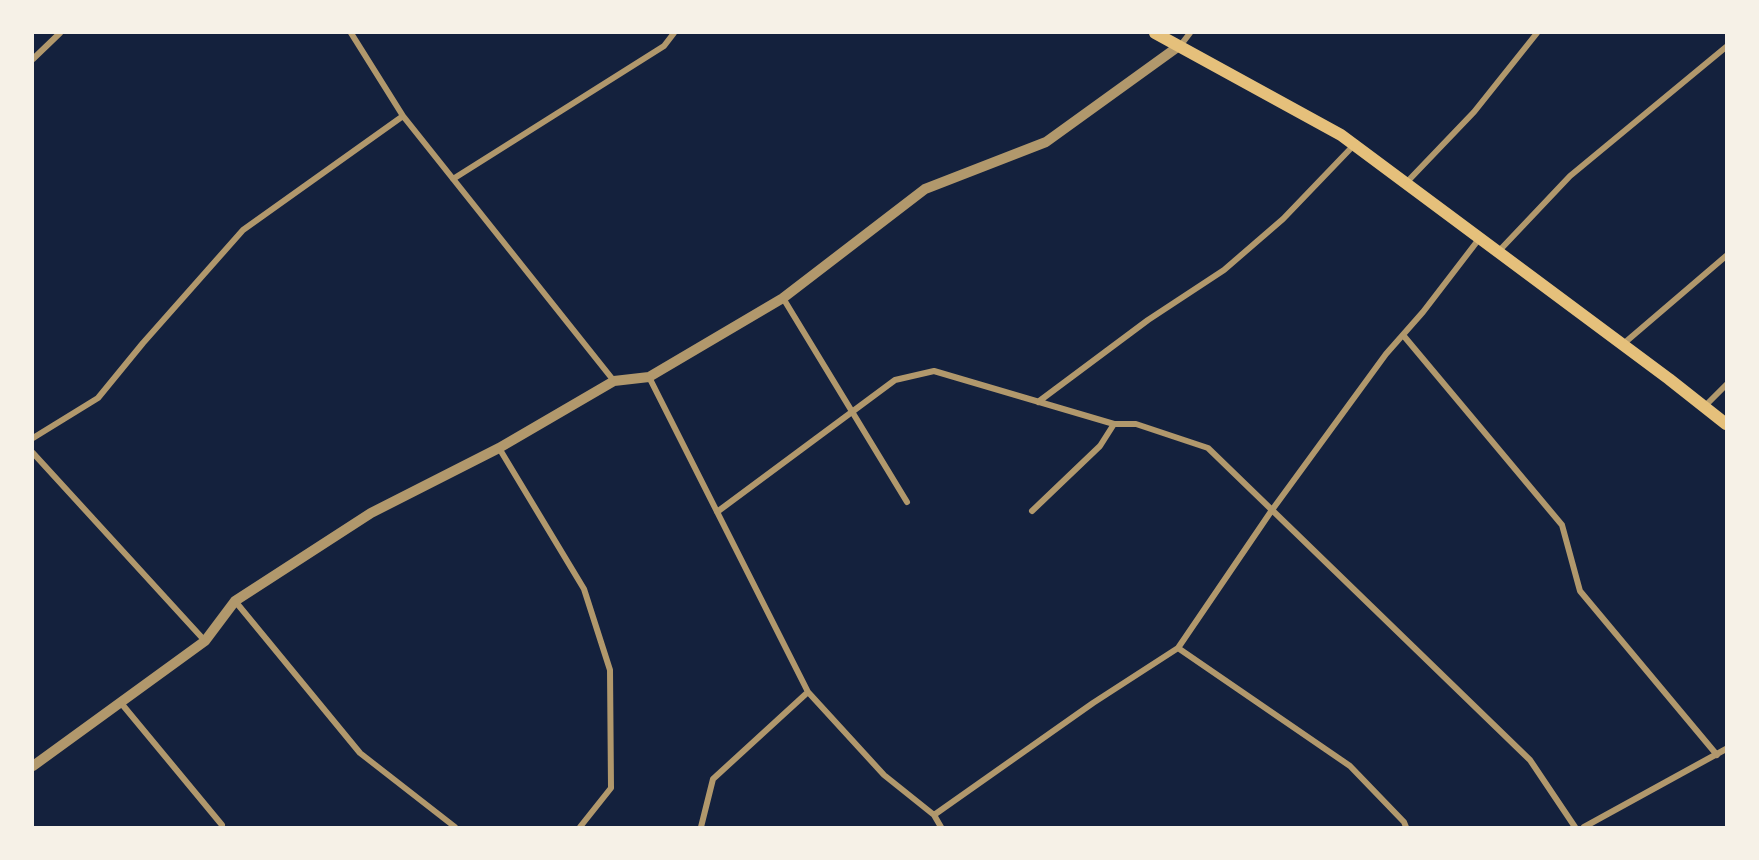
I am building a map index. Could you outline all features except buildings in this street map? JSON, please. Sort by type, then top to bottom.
[{"type":"main road","points":[[1155,33],[1341,135],[1726,424]]},
{"type":"street","points":[[33,60],[60,33]]},
{"type":"street","points":[[351,33],[403,116],[614,381]]},
{"type":"street","points":[[453,179],[664,46],[674,33]]},
{"type":"street","points":[[33,766],[205,641],[235,601],[371,513],[499,448],[614,381],[650,377],[783,298],[925,189],[1046,142],[1179,46],[1190,33]]},
{"type":"street","points":[[1406,183],[1474,112],[1537,33]]},
{"type":"street","points":[[1498,252],[1570,176],[1724,52]]},
{"type":"street","points":[[33,438],[98,398],[143,343],[243,230],[403,116]]},
{"type":"street","points":[[1038,402],[1148,320],[1224,270],[1283,219],[1354,145]]},
{"type":"street","points":[[934,815],[1093,703],[1178,648],[1272,510],[1386,354],[1423,312],[1479,238]]},
{"type":"street","points":[[1622,345],[1726,256]]},
{"type":"street","points":[[783,298],[907,502]]},
{"type":"street","points":[[1403,334],[1562,525],[1580,591],[1717,755]]},
{"type":"street","points":[[717,512],[895,380],[934,371],[1114,424],[1136,424],[1208,447],[1530,760],[1575,827]]},
{"type":"street","points":[[650,377],[808,692],[884,775],[934,815],[941,827]]},
{"type":"street","points":[[1704,407],[1726,385]]},
{"type":"street","points":[[1032,511],[1100,446],[1114,424]]},
{"type":"street","points":[[499,448],[584,589],[610,670],[610,788],[580,827]]},
{"type":"street","points":[[33,453],[205,641]]},
{"type":"street","points":[[235,601],[360,753],[455,827]]},
{"type":"street","points":[[1178,648],[1350,766],[1404,822],[1406,827]]},
{"type":"street","points":[[701,827],[713,779],[808,692]]},
{"type":"street","points":[[121,703],[222,825]]},
{"type":"street","points":[[1584,827],[1726,749]]}]
